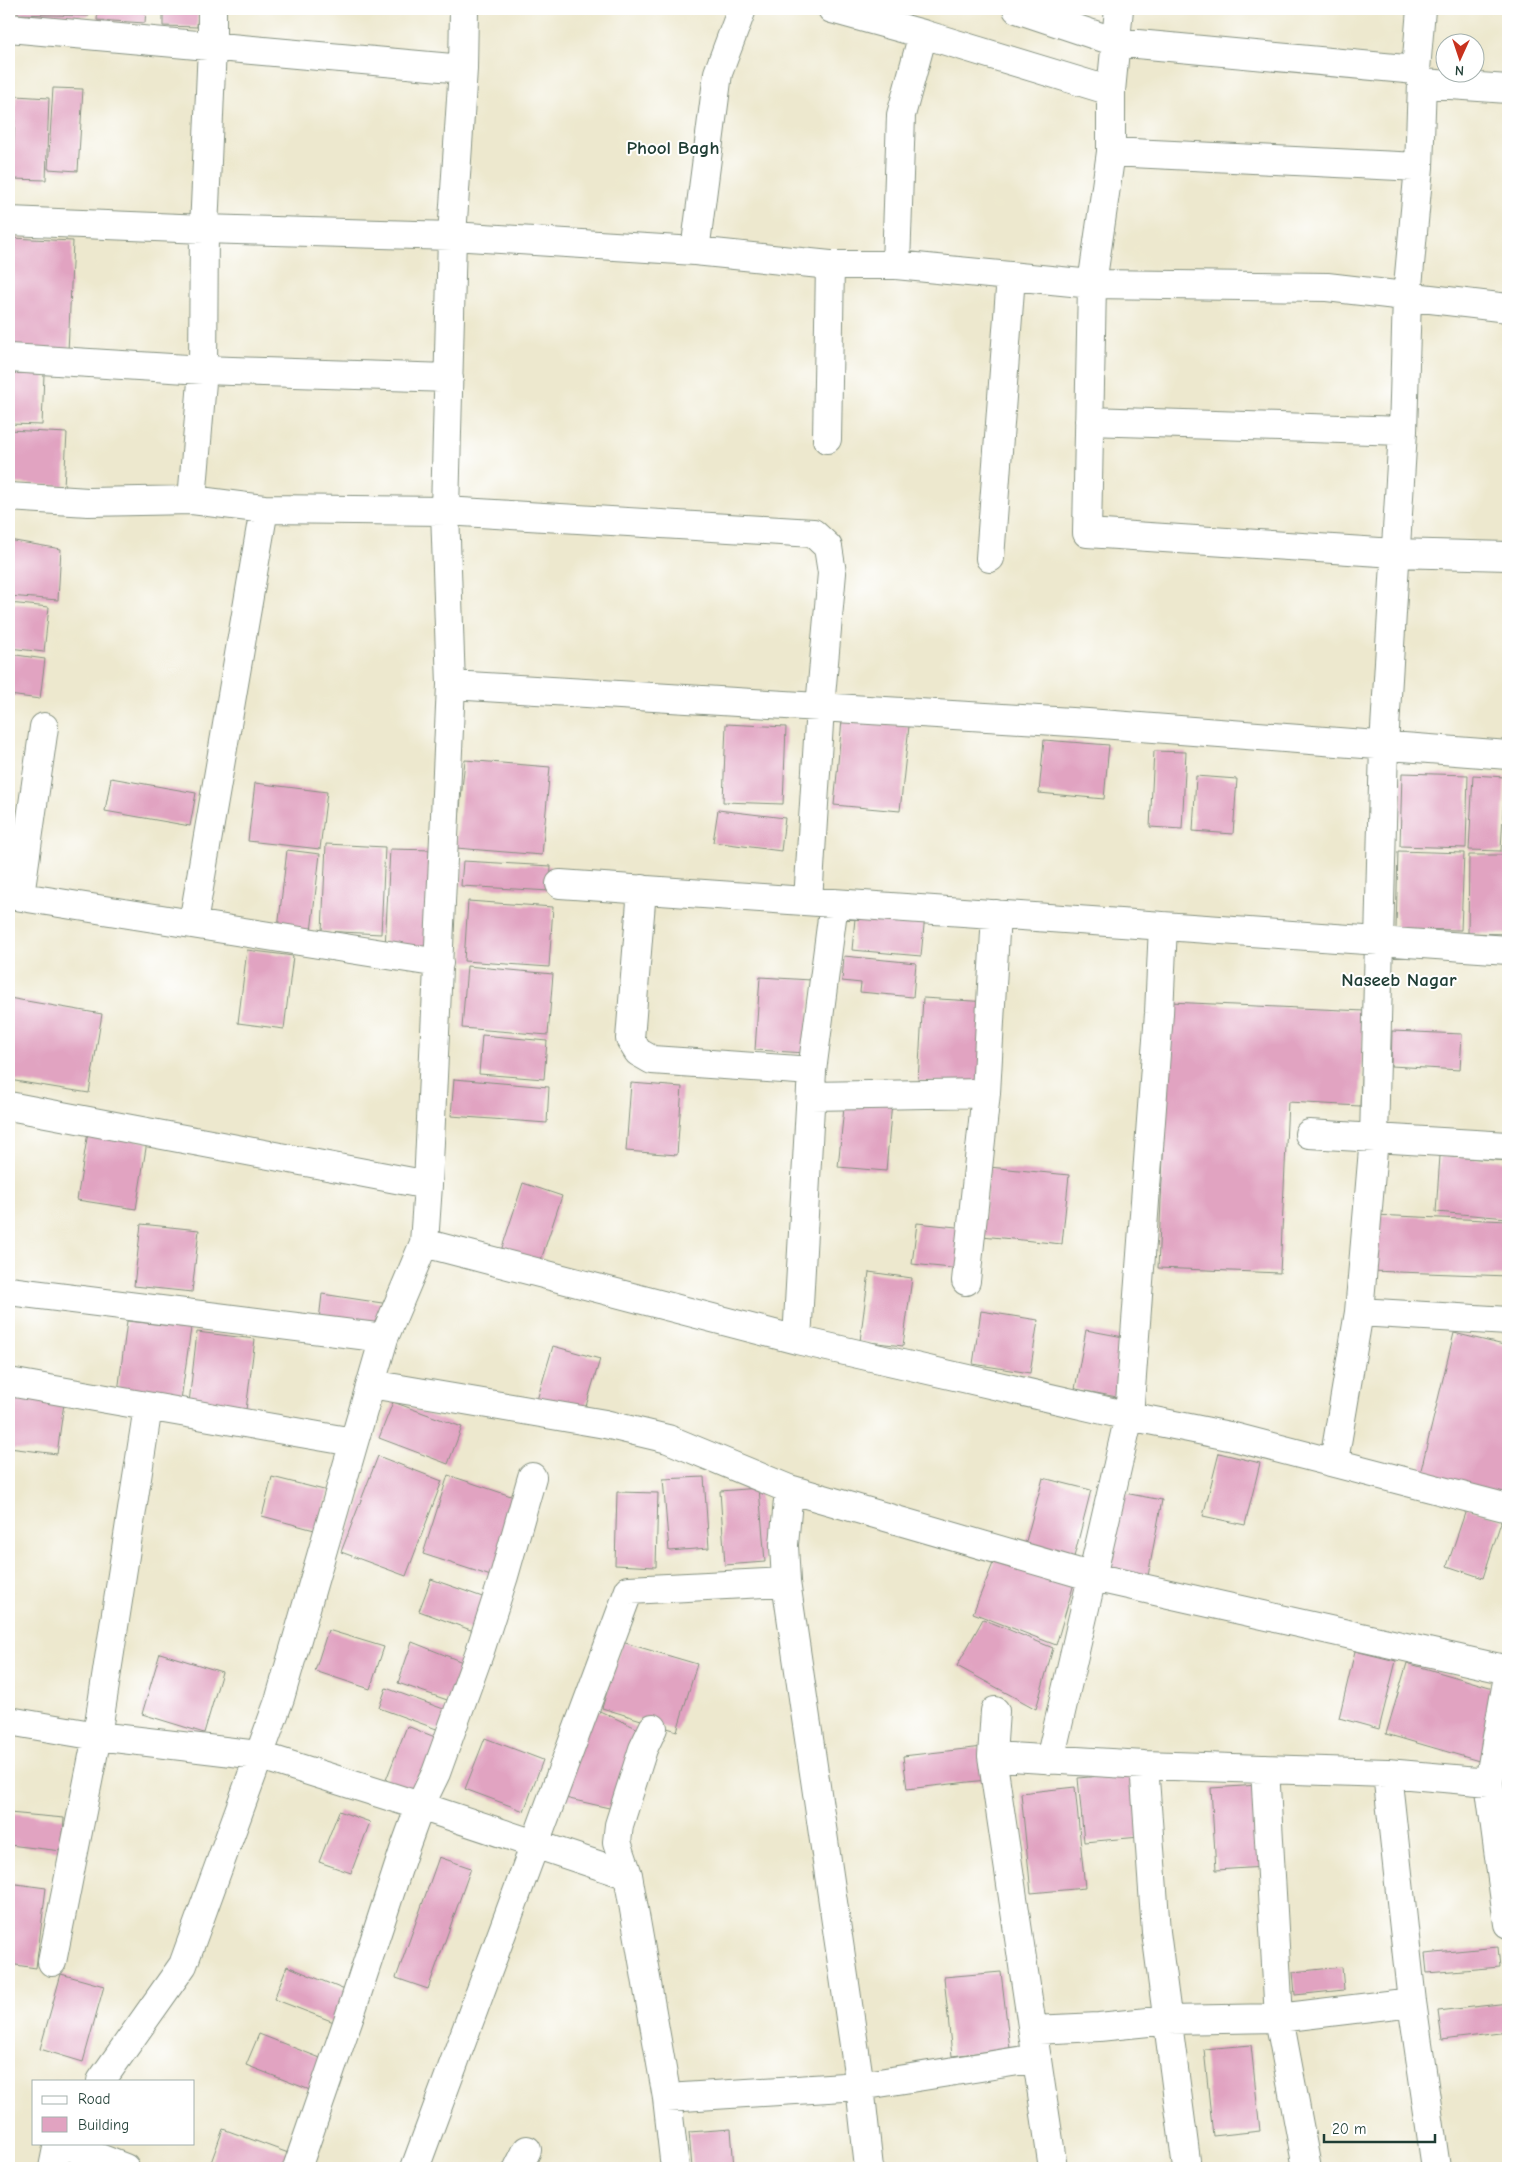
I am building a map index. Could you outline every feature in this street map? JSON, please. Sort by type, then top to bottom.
[{"type":"street","points":[[192,500],[203,370],[204,229],[212,9]]},
{"type":"street","points":[[103,2080],[183,1965],[280,1698],[384,1338],[424,1244],[451,685],[445,511],[452,236],[463,69],[464,9]]},
{"type":"street","points":[[694,251],[718,73],[742,9]]},
{"type":"street","points":[[832,9],[923,34],[1111,91]]},
{"type":"street","points":[[1017,9],[1116,42],[1419,76],[1508,89]]},
{"type":"street","points":[[1119,9],[1111,91],[1111,152],[1092,284],[1087,533],[1395,553],[1508,556]]},
{"type":"street","points":[[1334,1461],[1359,1312],[1374,1138],[1384,746],[1403,432],[1407,297],[1419,167],[1419,76],[1422,9]]},
{"type":"street","points":[[9,28],[463,69]]},
{"type":"street","points":[[896,265],[901,115],[923,34]]},
{"type":"street","points":[[1111,152],[1419,167]]},
{"type":"street","points":[[9,221],[452,236],[694,251],[830,265],[896,265],[1092,284],[1327,287],[1508,308]]},
{"type":"street","points":[[827,439],[830,265]]},
{"type":"street","points":[[990,558],[1011,276]]},
{"type":"street","points":[[9,358],[203,370],[449,378]]},
{"type":"street","points":[[1089,421],[1403,432]]},
{"type":"street","points":[[9,497],[88,502],[192,500],[264,509],[445,511],[813,533],[828,547],[832,573],[820,707],[821,902],[797,1340]]},
{"type":"street","points":[[193,922],[264,509]]},
{"type":"street","points":[[451,685],[1088,722],[1508,755]]},
{"type":"street","points":[[44,727],[14,895],[193,922],[439,963]]},
{"type":"street","points":[[560,884],[1508,950]]},
{"type":"street","points":[[642,889],[630,1039],[638,1052],[652,1060],[812,1083],[986,1093]]},
{"type":"street","points":[[966,1280],[986,1093],[996,914]]},
{"type":"street","points":[[1050,1760],[1128,1416],[1157,1033],[1163,926]]},
{"type":"street","points":[[9,1106],[428,1185]]},
{"type":"street","points":[[1309,1134],[1508,1146]]},
{"type":"street","points":[[424,1244],[797,1340],[1128,1416],[1234,1437],[1334,1461],[1508,1508]]},
{"type":"street","points":[[9,1291],[384,1338]]},
{"type":"street","points":[[1359,1312],[1508,1321]]},
{"type":"street","points":[[9,1382],[353,1442]]},
{"type":"street","points":[[371,1384],[605,1424],[668,1439],[789,1489],[1093,1577],[1508,1670]]},
{"type":"street","points":[[52,1962],[97,1736],[148,1407]]},
{"type":"street","points":[[297,2168],[420,1806],[436,1773],[480,1651],[504,1576],[532,1477]]},
{"type":"street","points":[[789,1489],[784,1545],[786,1582],[860,2086],[869,2168]]},
{"type":"street","points":[[415,2168],[629,1590],[786,1582]]},
{"type":"street","points":[[1508,1676],[1489,1782],[1508,1917]]},
{"type":"street","points":[[995,1712],[992,1756],[1053,2168]]},
{"type":"street","points":[[9,1721],[97,1736],[258,1755],[628,1875]]},
{"type":"street","points":[[653,1728],[640,1757],[619,1825],[617,1842],[628,1875],[667,2098],[675,2168]]},
{"type":"street","points":[[992,1756],[1144,1765],[1387,1773],[1489,1782]]},
{"type":"street","points":[[1144,1765],[1156,1932],[1187,2168]]},
{"type":"street","points":[[1265,1769],[1279,2018],[1307,2168]]},
{"type":"street","points":[[1387,1773],[1412,2002],[1436,2168]]},
{"type":"street","points":[[1033,2030],[1099,2027],[1168,2020],[1279,2018],[1412,2002]]},
{"type":"street","points":[[667,2098],[860,2086],[1037,2058]]},
{"type":"street","points":[[53,2168],[60,2144]]},
{"type":"street","points":[[63,2144],[125,2168]]},
{"type":"building","points":[[18,9],[90,9],[89,16],[18,14]]},
{"type":"building","points":[[98,9],[146,9],[145,23],[97,20]]},
{"type":"building","points":[[163,9],[198,9],[197,27],[163,26]]},
{"type":"building","points":[[53,88],[83,89],[78,171],[48,169]]},
{"type":"building","points":[[16,96],[49,98],[46,180],[12,179]]},
{"type":"building","points":[[12,238],[73,241],[68,352],[9,350]]},
{"type":"building","points":[[9,373],[44,374],[42,425],[9,424]]},
{"type":"building","points":[[9,430],[67,433],[64,486],[9,483]]},
{"type":"building","points":[[9,540],[61,549],[58,600],[9,596]]},
{"type":"building","points":[[9,603],[49,607],[44,652],[9,648]]},
{"type":"building","points":[[9,654],[45,659],[40,699],[9,695]]},
{"type":"building","points":[[842,720],[909,726],[900,811],[834,805]]},
{"type":"building","points":[[726,724],[786,727],[783,804],[723,802]]},
{"type":"building","points":[[1044,740],[1109,745],[1104,799],[1039,793]]},
{"type":"building","points":[[1154,751],[1186,752],[1182,829],[1150,827]]},
{"type":"building","points":[[465,760],[550,767],[542,855],[456,848]]},
{"type":"building","points":[[1402,773],[1468,775],[1466,848],[1400,846]]},
{"type":"building","points":[[1473,775],[1505,777],[1501,851],[1469,850]]},
{"type":"building","points":[[1196,776],[1237,779],[1233,834],[1193,831]]},
{"type":"building","points":[[111,778],[196,793],[190,826],[105,811]]},
{"type":"building","points":[[255,783],[327,792],[320,849],[248,841]]},
{"type":"building","points":[[718,810],[785,818],[781,851],[713,842]]},
{"type":"building","points":[[326,844],[385,847],[381,934],[322,931]]},
{"type":"building","points":[[390,849],[433,850],[428,950],[385,948]]},
{"type":"building","points":[[287,850],[320,854],[311,932],[278,929]]},
{"type":"building","points":[[1398,851],[1464,853],[1461,930],[1396,929]]},
{"type":"building","points":[[1469,855],[1508,855],[1508,934],[1468,933]]},
{"type":"building","points":[[463,861],[551,866],[550,891],[461,886]]},
{"type":"building","points":[[468,901],[553,907],[549,967],[464,961]]},
{"type":"building","points":[[856,908],[925,915],[921,956],[852,950]]},
{"type":"building","points":[[247,950],[293,956],[284,1029],[238,1023]]},
{"type":"building","points":[[844,956],[916,963],[913,997],[860,992],[861,983],[842,981]]},
{"type":"building","points":[[467,966],[553,974],[548,1035],[462,1028]]},
{"type":"building","points":[[760,977],[811,980],[806,1053],[755,1050]]},
{"type":"building","points":[[9,998],[102,1014],[89,1093],[9,1080]]},
{"type":"building","points":[[923,998],[989,1002],[983,1085],[918,1081]]},
{"type":"building","points":[[1170,1002],[1364,1011],[1360,1106],[1288,1102],[1280,1273],[1158,1268]]},
{"type":"building","points":[[1392,1031],[1462,1034],[1460,1070],[1391,1066]]},
{"type":"building","points":[[482,1035],[547,1041],[544,1079],[479,1074]]},
{"type":"building","points":[[454,1079],[549,1087],[547,1123],[451,1116]]},
{"type":"building","points":[[631,1083],[682,1087],[677,1155],[626,1151]]},
{"type":"building","points":[[845,1098],[892,1102],[886,1171],[838,1167]]},
{"type":"building","points":[[88,1132],[147,1142],[136,1209],[77,1200]]},
{"type":"building","points":[[1440,1156],[1508,1161],[1508,1218],[1436,1212]]},
{"type":"building","points":[[989,1167],[1069,1175],[1062,1244],[982,1236]]},
{"type":"building","points":[[523,1183],[562,1196],[538,1269],[499,1257]]},
{"type":"building","points":[[1374,1215],[1508,1221],[1508,1276],[1371,1271]]},
{"type":"building","points":[[917,1223],[966,1228],[961,1269],[912,1264]]},
{"type":"building","points":[[141,1224],[199,1230],[192,1292],[134,1286]]},
{"type":"building","points":[[869,1272],[912,1278],[903,1346],[860,1341]]},
{"type":"building","points":[[322,1294],[389,1304],[385,1330],[319,1320]]},
{"type":"building","points":[[981,1311],[1038,1320],[1030,1373],[973,1364]]},
{"type":"building","points":[[127,1321],[191,1328],[181,1400],[118,1392]]},
{"type":"building","points":[[1086,1330],[1134,1339],[1122,1398],[1075,1389]]},
{"type":"building","points":[[197,1332],[255,1339],[246,1410],[189,1403]]},
{"type":"building","points":[[1454,1333],[1508,1346],[1508,1496],[1420,1474]]},
{"type":"building","points":[[553,1346],[600,1359],[584,1413],[537,1400]]},
{"type":"building","points":[[9,1396],[64,1403],[57,1454],[9,1448]]},
{"type":"building","points":[[393,1402],[462,1427],[448,1464],[379,1438]]},
{"type":"building","points":[[1219,1453],[1260,1463],[1245,1525],[1203,1516]]},
{"type":"building","points":[[378,1456],[442,1481],[406,1576],[341,1552]]},
{"type":"building","points":[[448,1475],[520,1499],[497,1578],[423,1554]]},
{"type":"building","points":[[272,1477],[328,1491],[318,1531],[262,1516]]},
{"type":"building","points":[[704,1477],[709,1548],[669,1551],[663,1479]]},
{"type":"building","points":[[1043,1478],[1091,1490],[1074,1557],[1025,1545]]},
{"type":"building","points":[[759,1488],[765,1562],[725,1565],[720,1491]]},
{"type":"building","points":[[617,1492],[658,1493],[656,1567],[615,1565]]},
{"type":"building","points":[[1119,1492],[1162,1500],[1148,1576],[1105,1568]]},
{"type":"building","points":[[1467,1507],[1502,1519],[1483,1578],[1447,1566]]},
{"type":"building","points":[[996,1556],[1075,1580],[1056,1645],[973,1613]]},
{"type":"building","points":[[431,1579],[491,1600],[479,1633],[419,1611]]},
{"type":"building","points":[[983,1619],[1053,1648],[1036,1709],[957,1666]]},
{"type":"building","points":[[328,1630],[384,1647],[370,1689],[315,1671]]},
{"type":"building","points":[[412,1642],[465,1663],[453,1702],[398,1683]]},
{"type":"building","points":[[622,1642],[697,1664],[677,1731],[602,1708]]},
{"type":"building","points":[[1355,1651],[1396,1661],[1379,1729],[1339,1718]]},
{"type":"building","points":[[160,1653],[222,1672],[204,1733],[142,1714]]},
{"type":"building","points":[[1407,1663],[1500,1690],[1479,1761],[1386,1734]]},
{"type":"building","points":[[386,1688],[449,1711],[442,1731],[379,1708]]},
{"type":"building","points":[[591,1707],[643,1731],[618,1810],[565,1798]]},
{"type":"building","points":[[407,1726],[440,1739],[417,1796],[384,1785]]},
{"type":"building","points":[[485,1738],[543,1760],[524,1811],[465,1789]]},
{"type":"building","points":[[983,1747],[986,1780],[907,1789],[903,1756]]},
{"type":"building","points":[[1134,1773],[1140,1837],[1084,1842],[1078,1778]]},
{"type":"building","points":[[1259,1785],[1264,1867],[1216,1870],[1211,1788]]},
{"type":"building","points":[[1075,1787],[1085,1888],[1031,1893],[1021,1793]]},
{"type":"building","points":[[339,1811],[370,1822],[351,1873],[319,1862]]},
{"type":"building","points":[[9,1813],[64,1818],[62,1851],[9,1845]]},
{"type":"building","points":[[439,1857],[471,1868],[428,1989],[396,1978]]},
{"type":"building","points":[[9,1883],[46,1888],[36,1968],[9,1964]]},
{"type":"building","points":[[1498,1947],[1500,1967],[1427,1973],[1425,1954]]},
{"type":"building","points":[[287,1966],[352,1993],[339,2024],[274,1999]]},
{"type":"building","points":[[1342,1967],[1344,1990],[1295,1995],[1293,1972]]},
{"type":"building","points":[[1001,1972],[1010,2049],[952,2056],[944,1977]]},
{"type":"building","points":[[61,1974],[104,1986],[83,2062],[40,2049]]},
{"type":"building","points":[[1508,2003],[1508,2032],[1442,2040],[1438,2011]]},
{"type":"building","points":[[259,2034],[328,2061],[315,2092],[246,2065]]},
{"type":"building","points":[[1251,2045],[1260,2131],[1213,2136],[1204,2049]]},
{"type":"building","points":[[223,2129],[291,2154],[286,2168],[209,2168]]},
{"type":"building","points":[[731,2129],[734,2168],[692,2168],[689,2132]]},
{"type":"district","name":"Phool Bagh","points":[[673,148]]},
{"type":"district","name":"Naseeb Nagar","points":[[1399,980]]}]
